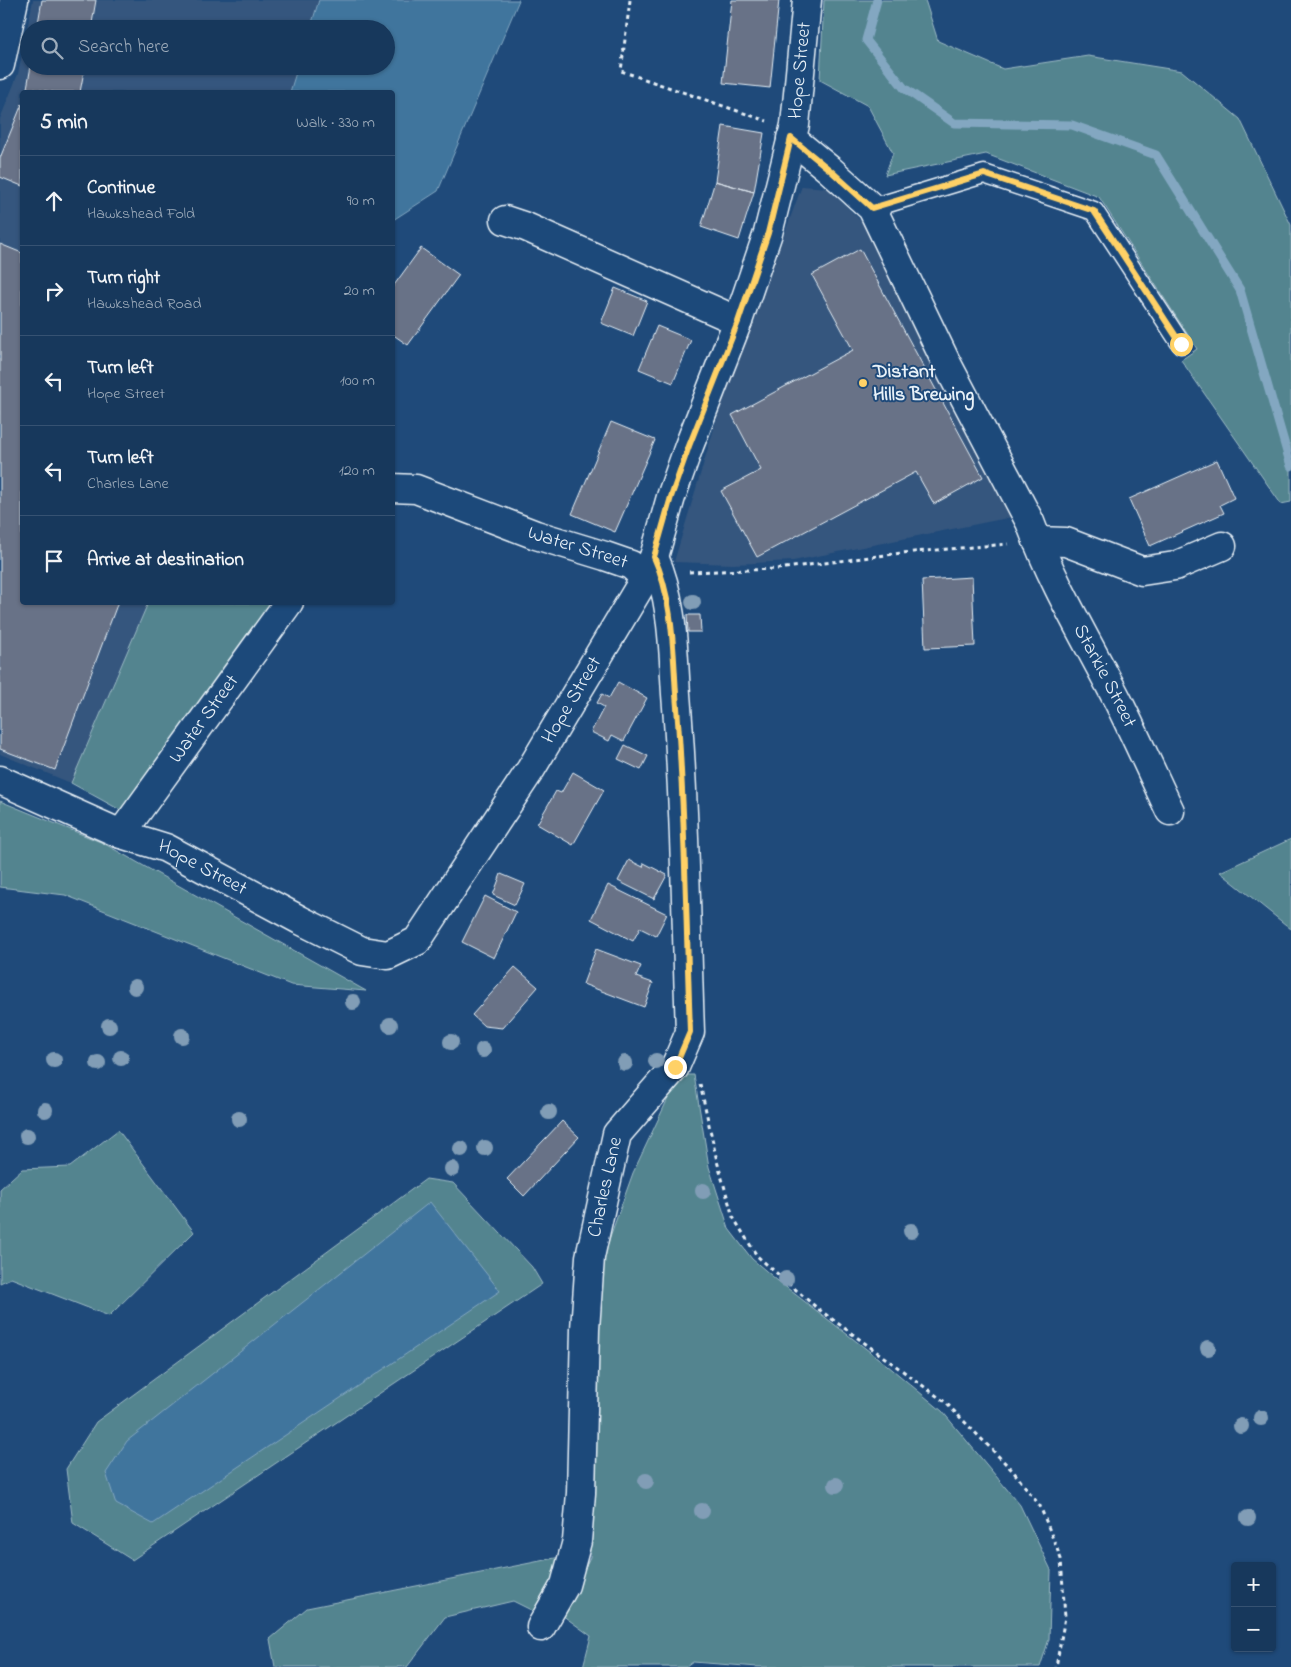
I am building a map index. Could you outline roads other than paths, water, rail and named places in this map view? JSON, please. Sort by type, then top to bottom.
[{"type":"street","points":[[0,65],[14,0]]},
{"type":"street","name":"Hope Street","points":[[0,780],[121,834],[166,848],[362,951],[388,955],[417,941],[530,769],[653,569],[671,497],[738,322],[768,233],[793,131],[807,0]]},
{"type":"street","points":[[793,131],[830,170],[872,208]]},
{"type":"street","name":"Starkie Street","points":[[872,208],[946,362],[1030,522],[1066,603],[1118,701],[1170,811]]},
{"type":"street","points":[[505,220],[526,227],[738,322]]},
{"type":"street","name":"Water Street","points":[[395,488],[416,489],[536,535],[631,565],[653,569]]},
{"type":"street","points":[[1037,541],[1066,542],[1142,571],[1174,566],[1222,546]]},
{"type":"street","name":"Charles Lane","points":[[541,1627],[565,1585],[577,1541],[581,1493],[585,1330],[590,1256],[617,1134],[675,1067],[690,1032],[682,763],[671,624],[653,569]]},
{"type":"street","name":"Water Street","points":[[121,834],[287,605]]},
{"type":"lane","points":[[872,208],[984,174],[1094,211],[1181,344]]},
{"type":"waterway","points":[[877,0],[866,40],[904,88],[954,123],[1072,125],[1156,155],[1240,290],[1291,466]]},
{"type":"place","name":"Distant Hills Brewing","points":[[863,383]]}]
